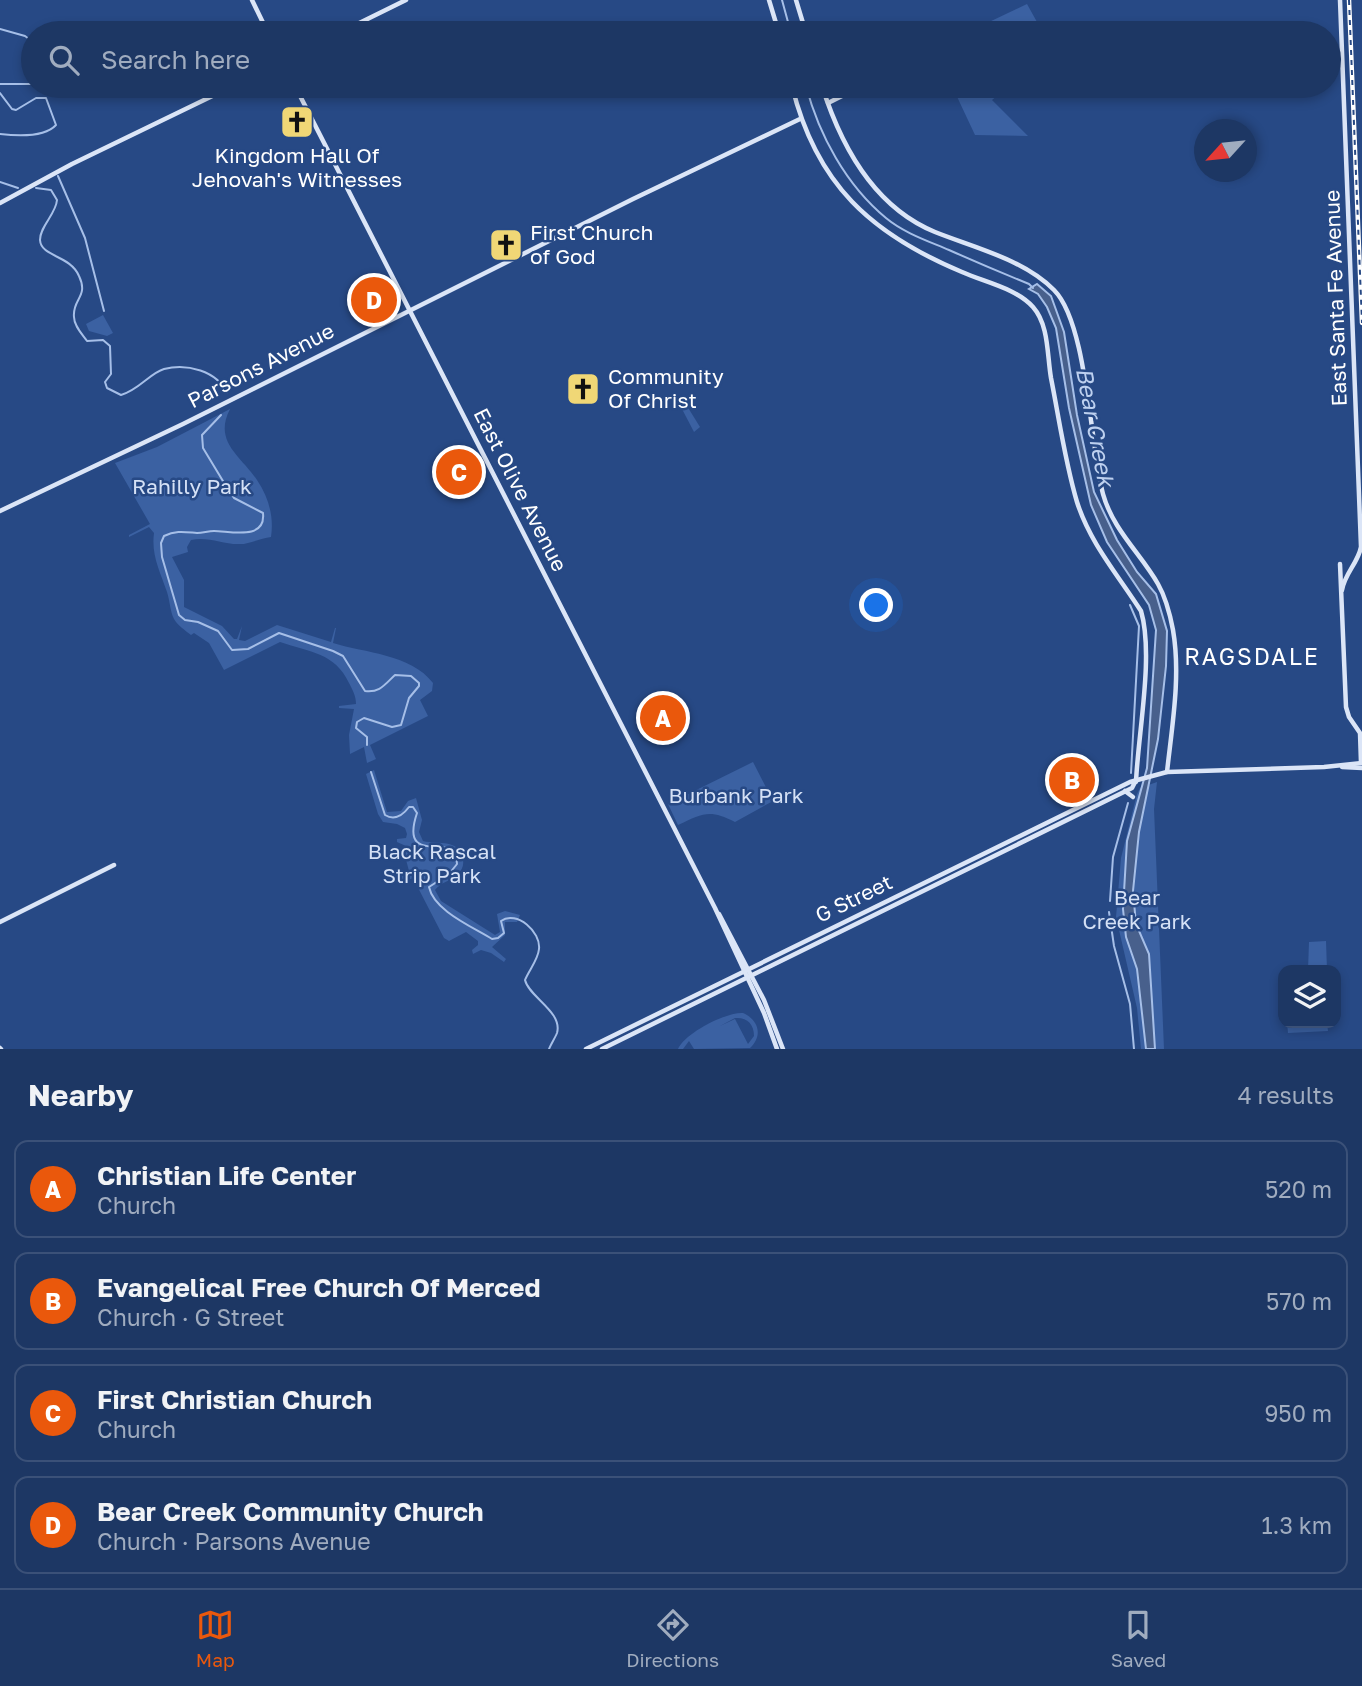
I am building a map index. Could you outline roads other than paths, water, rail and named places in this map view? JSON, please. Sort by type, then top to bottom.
[{"type":"street","points":[[251,0],[262,21]]},
{"type":"street","points":[[364,21],[407,0]]},
{"type":"street","points":[[769,0],[775,21]]},
{"type":"street","points":[[796,0],[802,21]]},
{"type":"street","name":"East Santa Fe Avenue","points":[[1340,0],[1341,21]]},
{"type":"street","name":"East Santa Fe Avenue","points":[[1341,25],[1362,547],[1342,590]]},
{"type":"street","points":[[0,203],[72,164],[208,98]]},
{"type":"street","name":"East Olive Avenue","points":[[301,98],[715,908],[726,924],[750,976]]},
{"type":"street","points":[[795,98],[800,119],[837,185],[872,222],[927,258],[1014,293],[1032,306],[1038,315],[1045,335],[1066,452],[1080,511],[1092,536],[1141,611],[1144,621],[1145,670],[1138,781]]},
{"type":"street","points":[[826,98],[849,151],[873,186],[892,206],[920,225],[989,252],[1038,276],[1056,292],[1068,310],[1077,338],[1103,495],[1121,532],[1164,594],[1173,629],[1177,671],[1167,772]]},
{"type":"street","points":[[828,103],[838,98]]},
{"type":"street","name":"Parsons Avenue","points":[[0,511],[183,424],[409,309],[800,119]]},
{"type":"street","name":"East Santa Fe Avenue","points":[[1340,564],[1347,710],[1360,733],[1362,765]]},
{"type":"street","points":[[1137,765],[1150,777]]},
{"type":"street","name":"G Street","points":[[586,1049],[1130,782],[1167,772],[1362,765]]},
{"type":"street","name":"G Street","points":[[602,1049],[1132,788],[1138,781]]},
{"type":"street","points":[[1124,791],[1133,797]]},
{"type":"street","points":[[0,922],[114,865]]},
{"type":"street","points":[[750,976],[777,1049]]},
{"type":"street","points":[[750,976],[783,1049]]},
{"type":"street","points":[[670,1007],[674,1014]]},
{"type":"street","points":[[769,1026],[777,1039],[781,1040]]},
{"type":"waterway","name":"Bear Creek","points":[[782,0],[788,21]]},
{"type":"waterway","points":[[0,29],[21,35]]},
{"type":"waterway","points":[[0,84],[21,84]]},
{"type":"waterway","points":[[0,93],[12,109],[16,110],[36,98],[46,98],[56,125],[37,134],[0,134]]},
{"type":"waterway","name":"Bear Creek","points":[[810,98],[818,123],[836,158],[858,190],[886,218],[916,236],[1033,288]]},
{"type":"waterway","points":[[58,176],[85,238],[104,311]]},
{"type":"waterway","points":[[0,182],[18,188]]},
{"type":"waterway","points":[[36,188],[51,190],[57,200],[41,235],[42,246],[75,269],[82,283],[74,311],[77,327],[87,341],[103,340],[110,346],[111,374],[105,382],[107,388],[121,395],[159,371],[182,367],[209,374],[227,393]]},
{"type":"waterway","points":[[221,415],[202,435],[203,448],[234,498],[263,513],[262,522],[259,528],[246,533],[180,532],[164,536],[161,543],[162,557],[179,615],[185,620],[198,622],[218,631],[232,650],[248,649],[279,633],[333,651],[343,656],[365,691],[378,689],[395,675],[411,676],[419,686],[409,698],[401,725],[392,727],[364,718],[357,722],[356,728],[367,737],[367,745]]},
{"type":"waterway","points":[[1130,605],[1139,626],[1131,773]]},
{"type":"waterway","points":[[371,772],[385,815],[395,817],[413,807],[417,813],[413,833],[415,839],[425,846],[450,848],[456,855],[457,864],[449,874],[429,887],[438,904],[492,939],[504,933],[501,921],[507,918],[521,921],[536,936],[539,949],[525,980],[533,993],[551,1011],[558,1025],[549,1049]]},
{"type":"waterway","points":[[1110,901],[1113,857],[1128,803]]},
{"type":"waterway","points":[[1109,912],[1114,946],[1130,1004],[1134,1049]]},
{"type":"railway","points":[[1349,0],[1362,323]]},
{"type":"place","name":"Kingdom Hall Of Jehovah's Witnesses","points":[[297,122]]},
{"type":"place","name":"First Church of God","points":[[506,245]]},
{"type":"place","name":"Bear Creek Community Church","points":[[374,300]]},
{"type":"place","name":"Community Of Christ","points":[[583,389]]},
{"type":"place","name":"First Christian Church","points":[[459,472]]},
{"type":"place","name":"Christian Life Center","points":[[663,718]]},
{"type":"place","name":"Evangelical Free Church Of Merced","points":[[1072,780]]},
{"type":"district","name":"RAGSDALE","points":[[1252,657]]},
{"type":"park label","name":"Rahilly Park","points":[[192,487]]},
{"type":"park label","name":"Burbank Park","points":[[736,796]]},
{"type":"park label","name":"Black Rascal Strip Park","points":[[432,864]]},
{"type":"park label","name":"Bear Creek Park","points":[[1137,910]]}]
